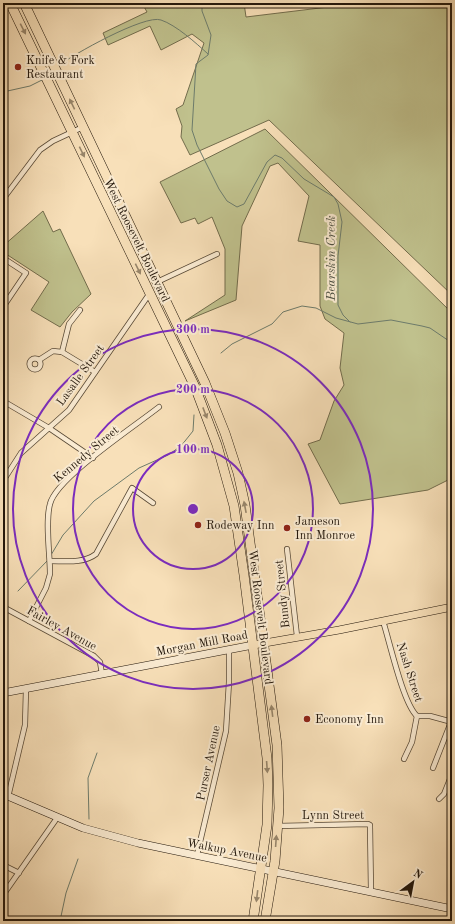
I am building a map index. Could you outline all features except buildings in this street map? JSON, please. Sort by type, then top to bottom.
[{"type":"highway","name":"West Roosevelt Boulevard","points":[[10,3],[195,387],[224,467],[234,506],[253,645],[268,785],[265,847],[253,921]]},
{"type":"highway","name":"West Roosevelt Boulevard","points":[[24,3],[194,358],[225,433],[238,473],[248,524],[277,745],[277,826],[273,870],[265,921]]},
{"type":"highway","points":[[150,293],[152,291],[156,294],[174,328],[194,358]]},
{"type":"highway","points":[[164,324],[180,346],[201,388],[208,390]]},
{"type":"main road","name":"Morgan Mill Road","points":[[253,645],[452,607]]},
{"type":"street","points":[[3,199],[40,150],[83,127]]},
{"type":"street","points":[[157,282],[217,254]]},
{"type":"street","points":[[3,258],[26,273],[3,307]]},
{"type":"street","name":"Lasalle Street","points":[[3,480],[21,453],[68,410],[150,293]]},
{"type":"street","points":[[62,352],[66,331],[72,319],[80,310]]},
{"type":"street","points":[[39,360],[53,352],[62,352],[95,372]]},
{"type":"street","points":[[3,401],[49,428],[93,458]]},
{"type":"street","name":"Kennedy Street","points":[[29,620],[46,588],[50,574],[50,503],[60,487],[93,458],[159,406]]},
{"type":"street","points":[[50,561],[81,561],[91,558],[102,544],[132,488],[153,503]]},
{"type":"street","name":"Bundy Street","points":[[287,549],[297,636]]},
{"type":"street","name":"Fairley Avenue","points":[[3,607],[98,659],[102,674]]},
{"type":"street","name":"Nash Street","points":[[384,621],[410,707],[417,716],[430,716],[452,722]]},
{"type":"street","name":"Morgan Mill Road","points":[[3,693],[253,645]]},
{"type":"street","name":"Purser Avenue","points":[[197,855],[226,731],[229,682],[229,649]]},
{"type":"street","points":[[6,795],[25,725],[26,689]]},
{"type":"street","points":[[404,759],[412,742],[417,716]]},
{"type":"street","points":[[433,768],[452,722]]},
{"type":"street","points":[[439,799],[444,794],[452,774]]},
{"type":"street","name":"Walkup Avenue","points":[[6,795],[58,818],[97,832],[197,855],[452,909]]},
{"type":"street","points":[[3,895],[58,818]]},
{"type":"street","name":"Lynn Street","points":[[277,826],[370,825],[371,892]]},
{"type":"street","points":[[3,865],[19,873]]},
{"type":"green space","points":[[142,3],[244,3],[246,17],[361,3],[452,3],[452,295],[269,120],[190,155],[181,137],[182,126],[176,109],[183,105],[204,43],[192,34],[161,50],[150,26],[108,45],[103,33],[147,12]]},
{"type":"green space","points":[[265,129],[452,313],[452,478],[428,490],[340,504],[308,444],[320,440],[334,401],[344,385],[340,368],[344,333],[325,319],[320,306],[320,245],[298,241],[309,196],[278,163],[270,166],[242,226],[236,300],[185,321],[225,295],[225,249],[212,217],[198,224],[195,218],[181,223],[160,182]]},
{"type":"green space","points":[[43,211],[53,232],[60,229],[91,294],[72,312],[60,327],[31,310],[49,282],[3,252],[3,246]]},
{"type":"waterway","name":"Bearskin Creek","points":[[202,3],[202,11],[211,35],[208,55],[196,64],[192,130],[197,145],[219,189],[227,201],[237,207],[244,204],[267,162],[275,155],[282,158],[304,179],[334,197],[338,204],[342,222],[338,256],[338,305],[343,315],[350,322]]},
{"type":"waterway","name":"Bearskin Creek","points":[[58,66],[78,53],[125,29],[153,20],[167,22],[186,35],[208,54]]},
{"type":"waterway","name":"Bearskin Creek","points":[[3,92],[30,86],[42,80]]},
{"type":"waterway","points":[[221,353],[232,344],[272,324],[283,312],[302,306],[316,308],[336,318],[358,324],[391,320],[422,326],[430,328],[452,343]]},
{"type":"waterway","points":[[51,555],[63,535],[94,501],[139,468],[168,455],[181,446],[193,431],[194,415]]},
{"type":"waterway","points":[[18,591],[48,560]]},
{"type":"waterway","points":[[89,819],[88,778],[97,753]]},
{"type":"waterway","points":[[60,921],[66,893],[78,859]]},
{"type":"place","name":"Knife & Fork Restaurant","points":[[18,67]]},
{"type":"place","name":"Rodeway Inn","points":[[198,525]]},
{"type":"place","name":"Jameson Inn Monroe","points":[[287,528]]},
{"type":"place","name":"Economy Inn","points":[[307,719]]}]
